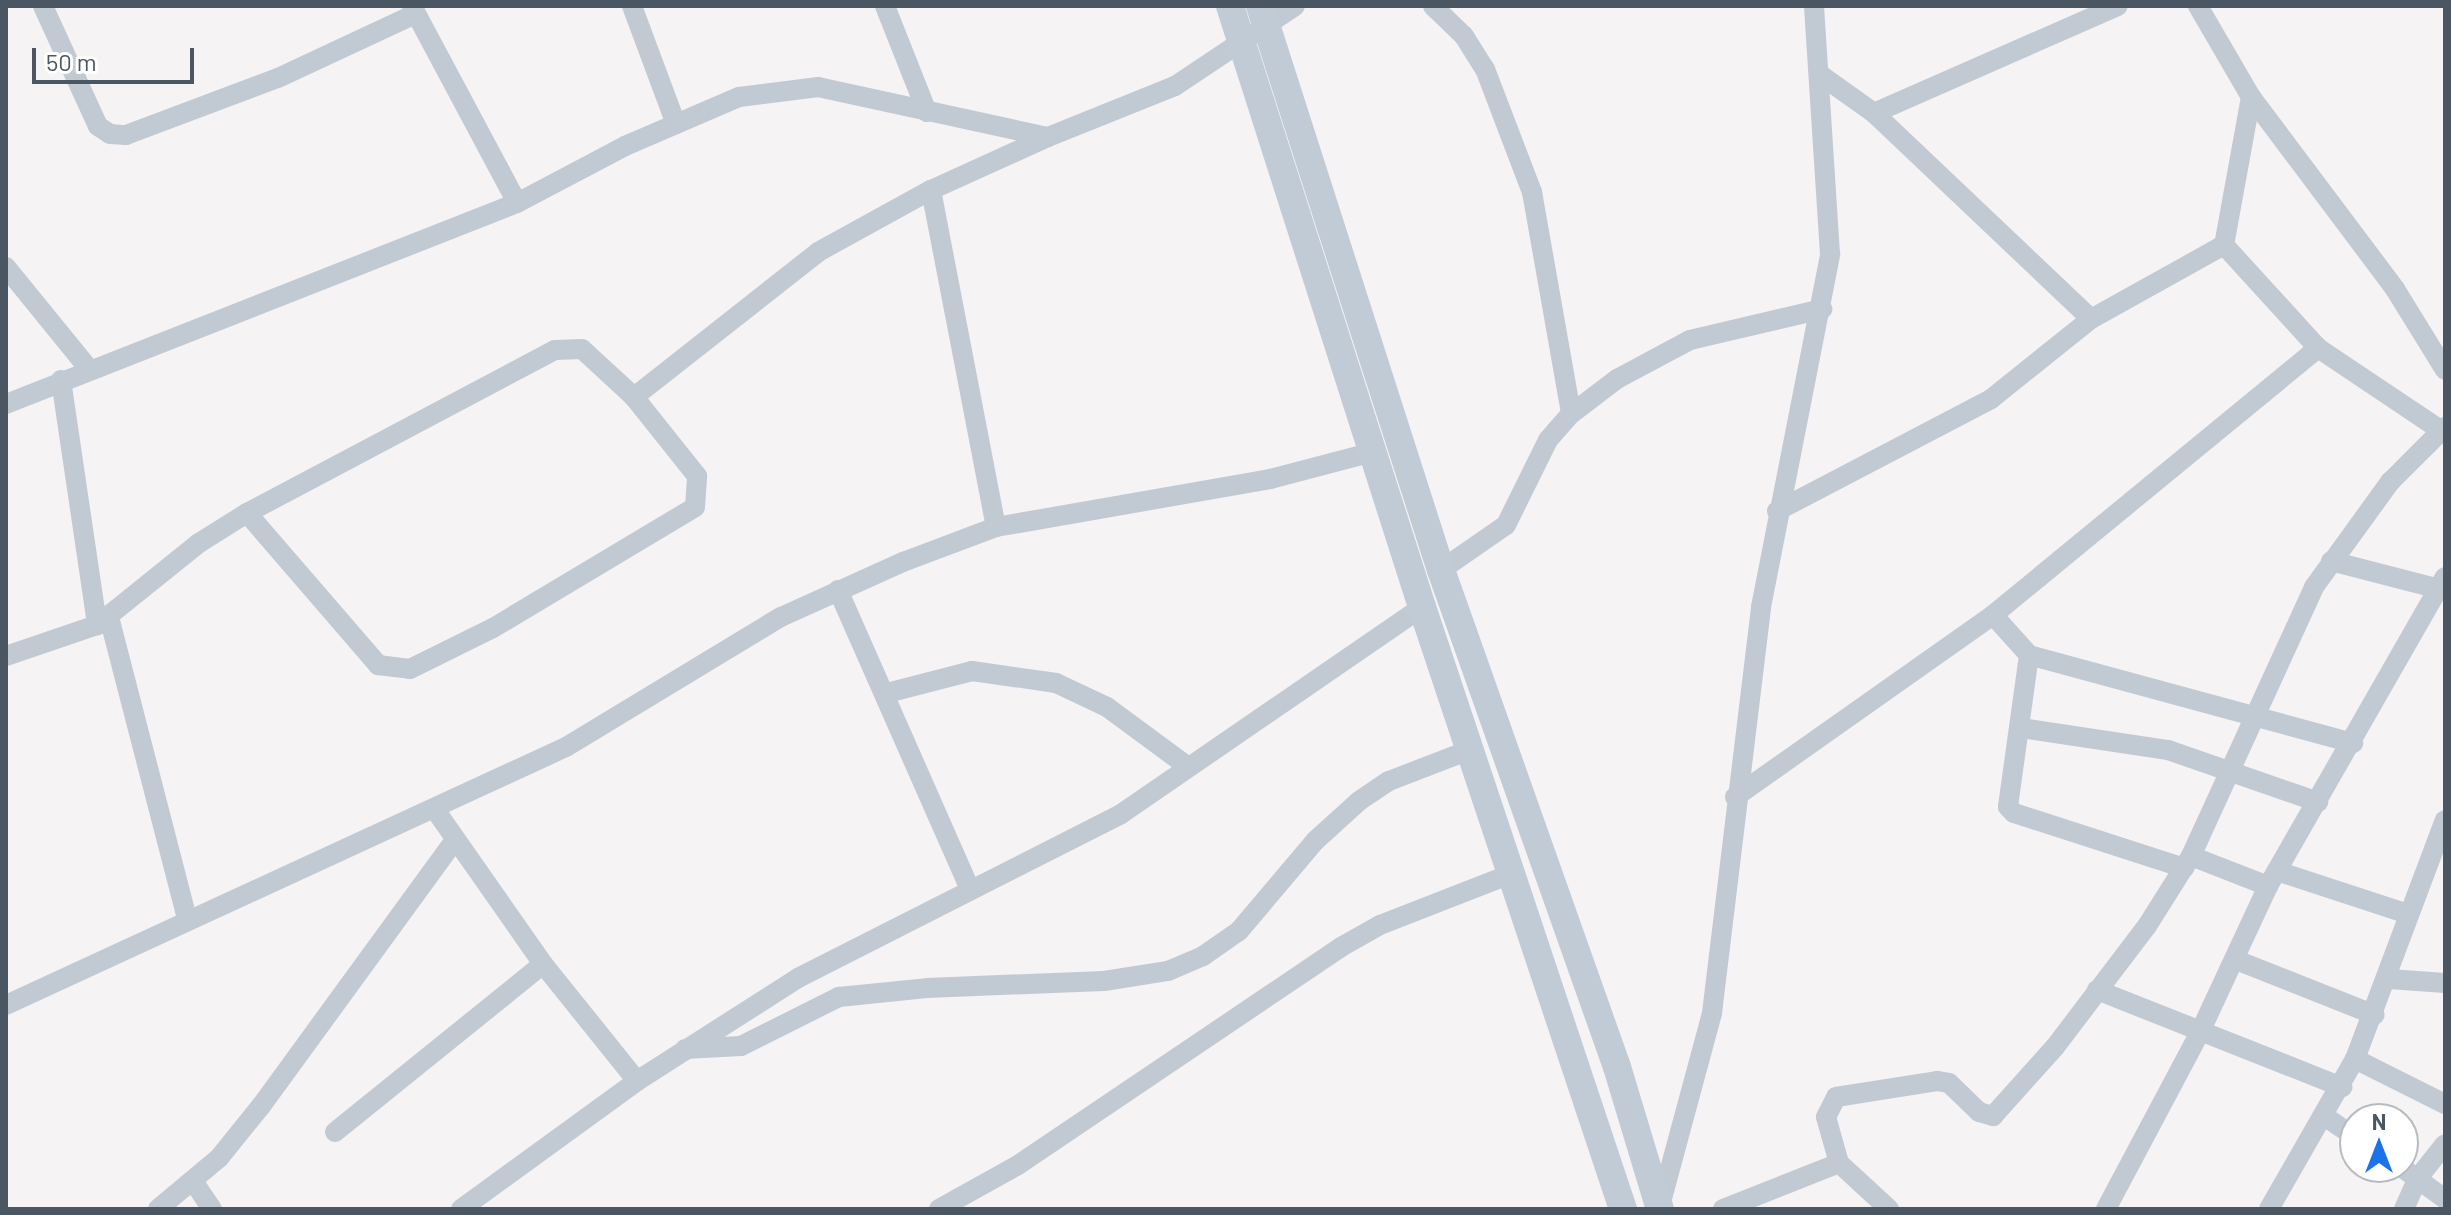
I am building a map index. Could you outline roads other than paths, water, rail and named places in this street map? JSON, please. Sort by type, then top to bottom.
[{"type":"street","points":[[43,6],[98,126],[110,134],[126,135],[278,78],[414,10],[517,203]]},
{"type":"street","points":[[632,6],[676,124]]},
{"type":"street","points":[[885,6],[927,112]]},
{"type":"street","points":[[1230,6],[1422,607],[1474,755],[1623,1209]]},
{"type":"street","points":[[634,397],[780,277],[931,190],[1048,137],[1175,86],[1239,40],[1263,16],[1295,6]]},
{"type":"street","points":[[1433,6],[1464,36],[1485,69],[1532,192],[1571,414]]},
{"type":"street","points":[[1659,1209],[1712,1013],[1735,797],[1777,511],[1822,309],[1830,254],[1822,76],[1814,6]]},
{"type":"street","points":[[1874,113],[2118,6]]},
{"type":"street","points":[[2198,6],[2251,97],[2440,350],[2445,370]]},
{"type":"street","points":[[1263,16],[1441,570],[1617,1067],[1659,1209]]},
{"type":"street","points":[[1822,76],[1874,113],[2091,319]]},
{"type":"street","points":[[6,404],[88,368],[517,203],[676,124],[739,97],[818,87],[1048,137]]},
{"type":"street","points":[[2224,245],[2251,97]]},
{"type":"street","points":[[931,190],[996,527]]},
{"type":"street","points":[[1777,511],[1991,399],[2091,319],[2224,245]]},
{"type":"street","points":[[1889,1209],[1839,1163],[1826,1117],[1836,1097],[1937,1081],[1949,1083],[1979,1112],[1993,1116],[2055,1047],[2188,862],[2233,770],[2254,712],[2296,618],[2331,561],[2390,482],[2444,430],[2318,348],[2224,245]]},
{"type":"street","points":[[6,267],[88,368]]},
{"type":"street","points":[[1441,570],[1506,525],[1534,460],[1571,414],[1617,379],[1690,340],[1822,309]]},
{"type":"street","points":[[1735,797],[1993,615],[2318,348]]},
{"type":"street","points":[[6,656],[103,621],[199,543],[247,513],[555,350],[582,349],[634,397],[697,476],[695,507],[493,628],[410,669],[378,665],[247,513]]},
{"type":"street","points":[[61,380],[103,621],[187,919]]},
{"type":"street","points":[[6,1005],[187,919],[436,811],[566,747],[728,647],[838,590],[996,527],[1270,479],[1373,452]]},
{"type":"street","points":[[2106,1209],[2200,1032],[2273,878],[2442,583],[2331,561]]},
{"type":"street","points":[[838,590],[887,693],[970,889]]},
{"type":"street","points":[[461,1209],[685,1049],[856,944],[1121,814],[1422,607]]},
{"type":"street","points":[[1993,615],[2029,655],[2254,712],[2353,743]]},
{"type":"street","points":[[2029,655],[2021,728],[2006,797],[2014,813],[2188,862],[2273,878],[2408,914]]},
{"type":"street","points":[[887,693],[972,671],[1042,680],[1107,707],[1187,766]]},
{"type":"street","points":[[2021,728],[2157,748],[2233,770],[2318,802]]},
{"type":"street","points":[[685,1049],[741,1046],[839,997],[927,988],[1104,981],[1168,971],[1203,956],[1239,931],[1315,841],[1359,801],[1389,781],[1474,755],[1505,750]]},
{"type":"street","points":[[436,811],[454,841],[543,964],[637,1081]]},
{"type":"street","points":[[2269,1209],[2342,1087],[2375,1015],[2408,914],[2445,820]]},
{"type":"street","points":[[158,1209],[193,1181],[261,1106],[454,841]]},
{"type":"street","points":[[939,1209],[1018,1165],[1341,947],[1380,925],[1511,874]]},
{"type":"street","points":[[2236,960],[2375,1015]]},
{"type":"street","points":[[335,1132],[543,964]]},
{"type":"street","points":[[2389,979],[2445,983]]},
{"type":"street","points":[[2097,990],[2342,1087]]},
{"type":"street","points":[[2355,1059],[2445,1104]]},
{"type":"street","points":[[2324,1116],[2339,1126]]},
{"type":"street","points":[[2419,1165],[2445,1144]]},
{"type":"street","points":[[1723,1209],[1839,1163]]},
{"type":"street","points":[[2419,1179],[2445,1199]]},
{"type":"street","points":[[193,1181],[212,1209]]},
{"type":"street","points":[[2404,1209],[2408,1183]]}]
